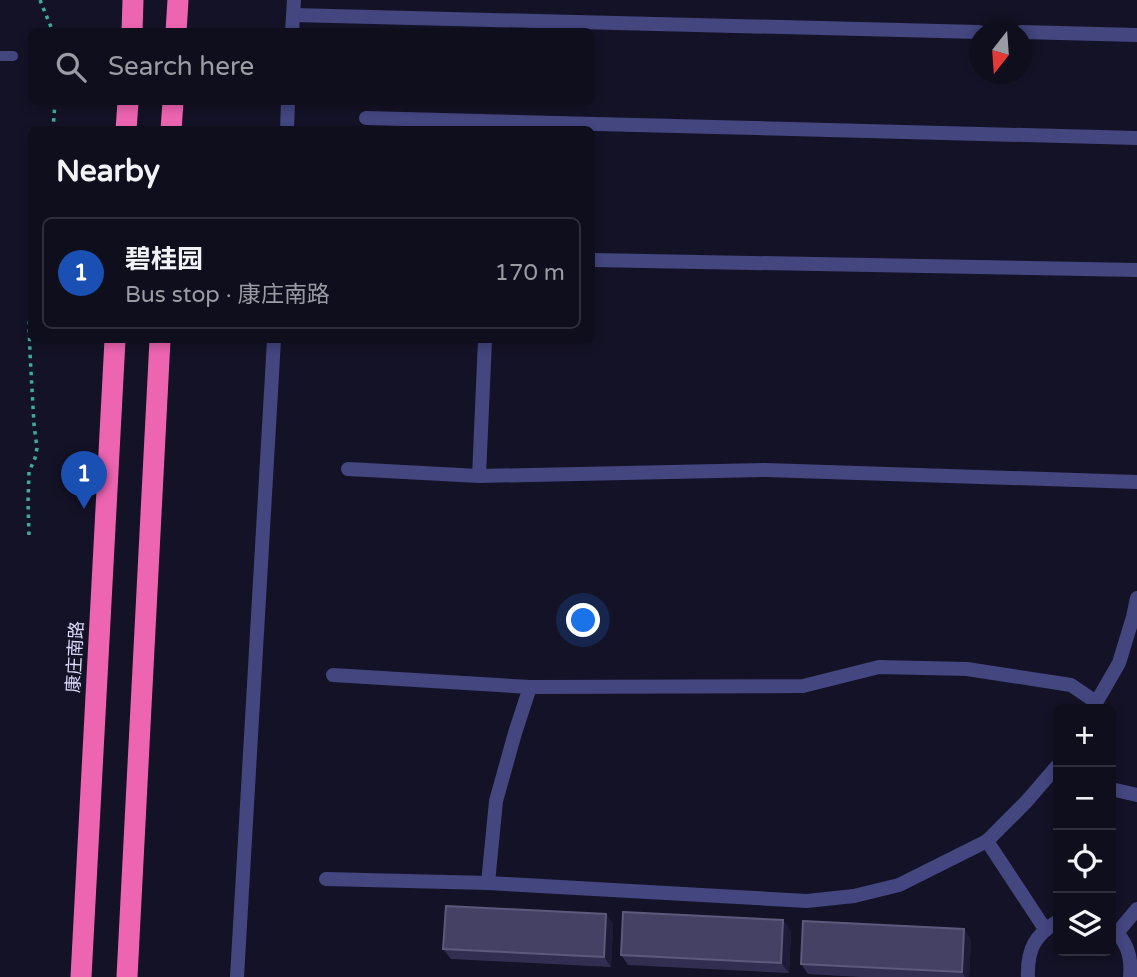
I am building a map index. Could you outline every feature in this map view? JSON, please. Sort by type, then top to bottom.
[{"type":"highway","points":[[132,28],[133,0]]},
{"type":"highway","points":[[176,28],[178,0]]},
{"type":"highway","points":[[126,126],[128,105]]},
{"type":"highway","points":[[171,126],[173,105]]},
{"type":"highway","name":"康庄南路","points":[[81,977],[115,343]]},
{"type":"highway","points":[[127,977],[160,343]]},
{"type":"street","points":[[292,28],[294,0]]},
{"type":"street","points":[[293,16],[969,32]]},
{"type":"street","points":[[1032,33],[1137,35]]},
{"type":"street","points":[[286,126],[288,105]]},
{"type":"street","points":[[366,118],[1137,138]]},
{"type":"street","points":[[595,260],[1137,270]]},
{"type":"street","points":[[237,977],[274,343]]},
{"type":"street","points":[[479,476],[485,343]]},
{"type":"street","points":[[348,470],[479,476],[766,470],[1137,482]]},
{"type":"street","points":[[1095,704],[1119,663],[1137,598]]},
{"type":"street","points":[[333,675],[530,687],[803,686],[880,667],[967,669],[1071,685],[1092,704]]},
{"type":"street","points":[[488,883],[496,801],[530,687]]},
{"type":"street","points":[[326,879],[488,883],[807,901],[854,896],[899,885],[987,841],[1053,775]]},
{"type":"street","points":[[1116,790],[1137,795]]},
{"type":"street","points":[[987,841],[1045,929]]},
{"type":"street","points":[[1116,928],[1137,909]]},
{"type":"street","points":[[1028,977],[1030,951],[1045,929],[1053,924]]},
{"type":"street","points":[[1116,933],[1126,946],[1130,960],[1130,977]]},
{"type":"lane","points":[[0,56],[13,56]]},
{"type":"path","points":[[40,0],[51,28]]},
{"type":"path","points":[[53,126],[55,105]]},
{"type":"path","points":[[29,535],[29,472],[37,448],[30,343]]},
{"type":"building","points":[[446,906],[606,914],[604,957],[443,949]]},
{"type":"building","points":[[623,912],[783,920],[781,963],[621,955]]},
{"type":"building","points":[[803,921],[964,929],[962,972],[801,964]]},
{"type":"place","name":"碧桂园","points":[[84,509]]}]
